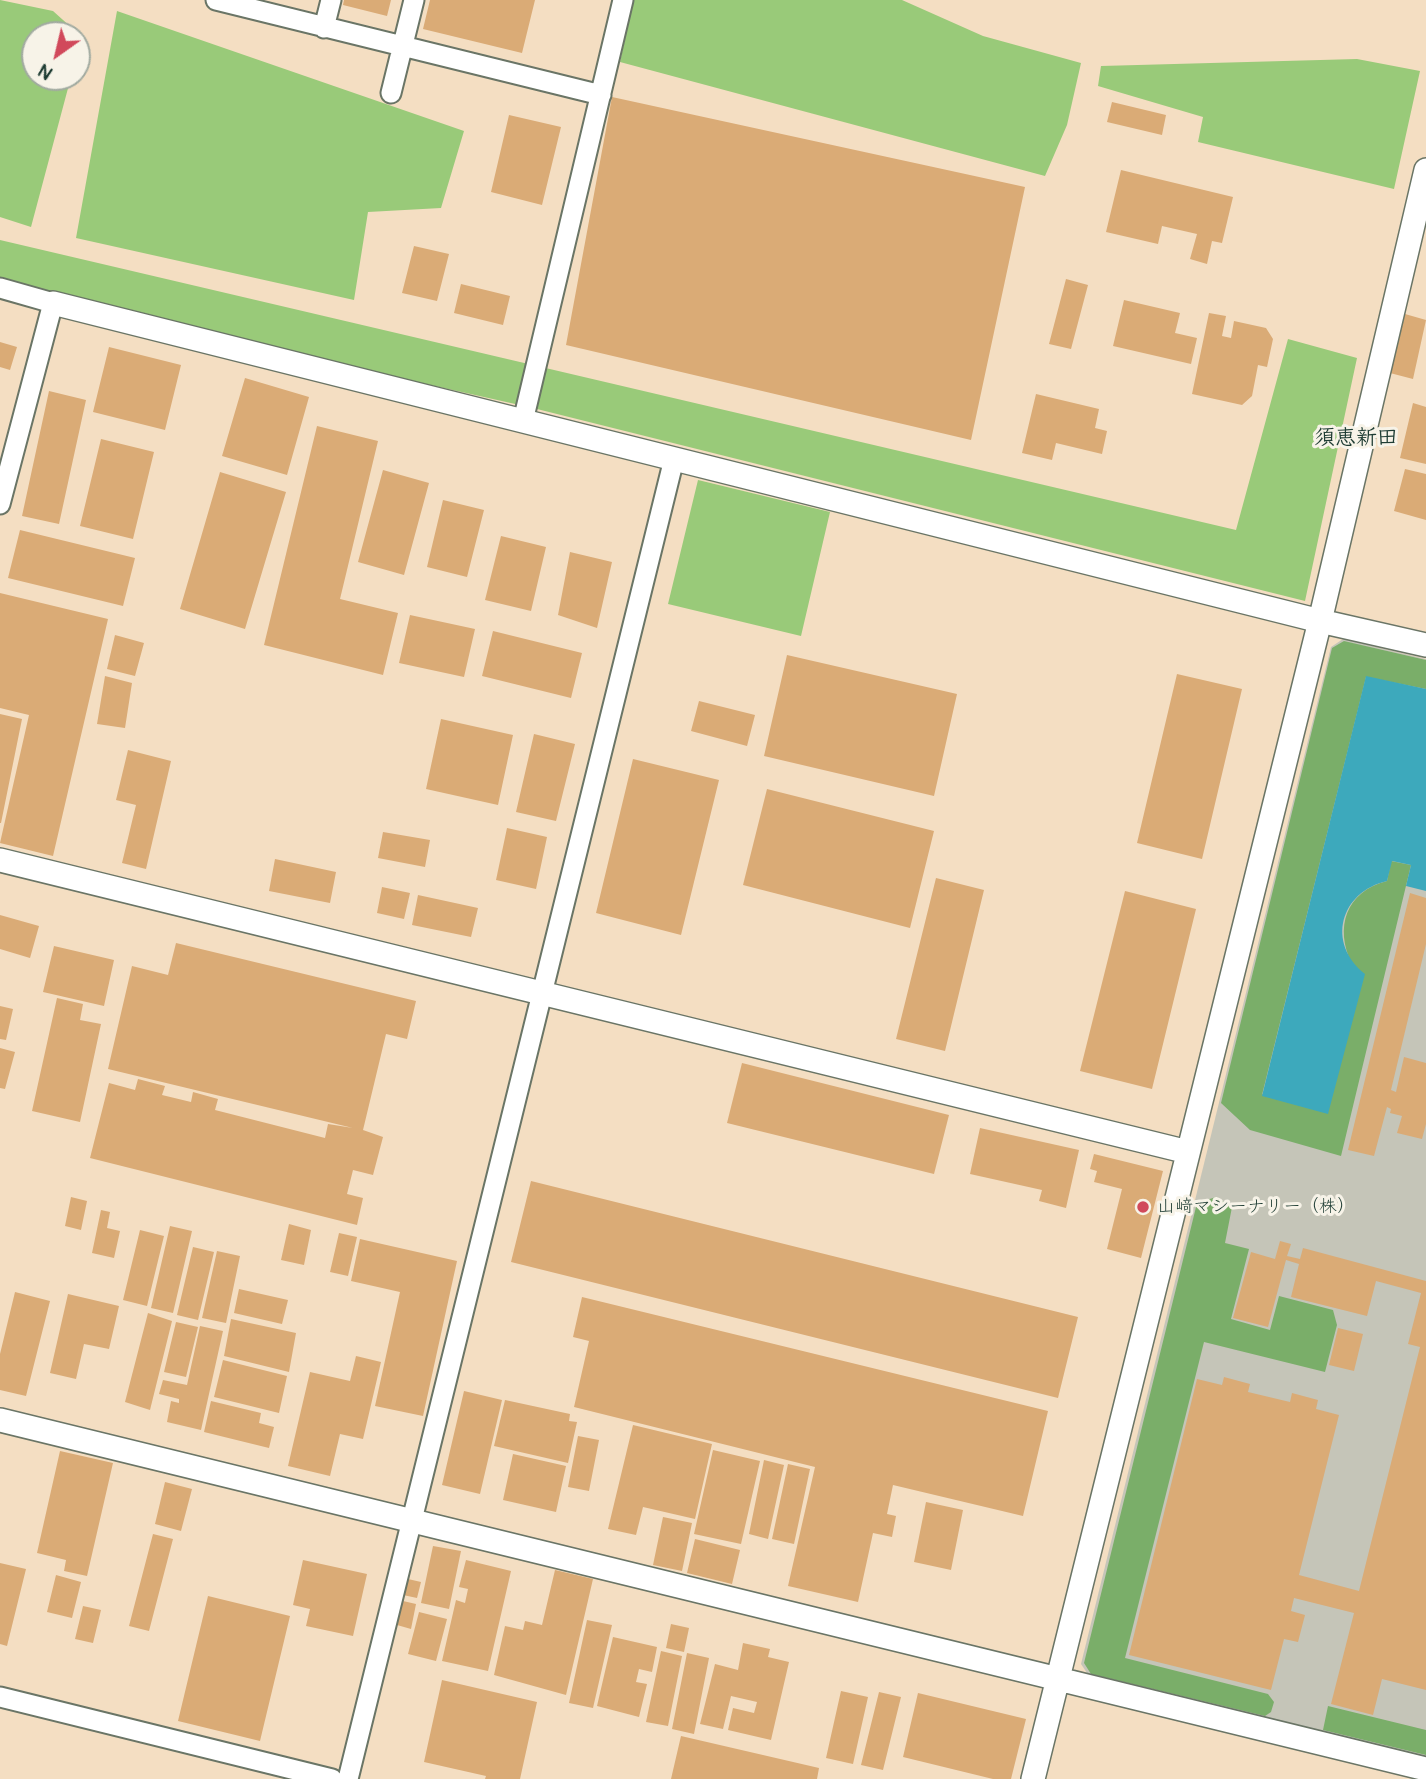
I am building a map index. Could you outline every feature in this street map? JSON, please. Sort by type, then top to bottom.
[{"type":"street","points":[[216,0],[253,5],[324,28],[601,95]]},
{"type":"street","points":[[324,28],[331,0]]},
{"type":"street","points":[[391,93],[414,0]]},
{"type":"street","points":[[523,421],[623,0]]},
{"type":"street","points":[[1033,1779],[1320,621],[1426,170]]},
{"type":"street","points":[[0,288],[1320,621],[1426,645]]},
{"type":"street","points":[[0,504],[52,303]]},
{"type":"street","points":[[348,1779],[674,459]]},
{"type":"street","points":[[0,860],[1188,1152]]},
{"type":"street","points":[[0,1420],[414,1520],[1057,1681],[1426,1769]]},
{"type":"street","points":[[0,1697],[332,1779]]},
{"type":"shaded area","points":[[1343,639],[1426,659],[1426,1758],[1089,1676],[1081,1664],[1331,647]]},
{"type":"green space","points":[[0,0],[53,11],[64,21],[21,21],[21,91],[67,91],[31,227],[0,217]]},
{"type":"green space","points":[[633,0],[902,0],[983,36],[1081,63],[1067,125],[1045,176],[620,62]]},
{"type":"green space","points":[[117,11],[464,131],[441,208],[368,212],[354,300],[76,238]]},
{"type":"green space","points":[[1357,59],[1420,71],[1394,189],[1198,142],[1203,117],[1098,86],[1101,66]]},
{"type":"green space","points":[[0,240],[1236,530],[1288,339],[1357,358],[1305,601],[533,408],[0,288]]},
{"type":"green space","points":[[698,480],[830,512],[801,636],[668,604]]},
{"type":"green space","points":[[1344,641],[1426,660],[1426,689],[1366,677],[1262,1095],[1352,964],[1344,937],[1344,925],[1353,902],[1373,886],[1387,881],[1391,861],[1411,865],[1341,1156],[1250,1130],[1221,1103],[1332,648]]},
{"type":"green space","points":[[1216,1197],[1232,1207],[1225,1243],[1249,1249],[1231,1319],[1270,1330],[1279,1296],[1333,1310],[1337,1325],[1325,1372],[1204,1342],[1125,1658],[1268,1694],[1274,1702],[1271,1712],[1265,1716],[1091,1674],[1084,1663],[1197,1203]]},
{"type":"green space","points":[[1328,1706],[1426,1730],[1426,1755],[1323,1730]]},
{"type":"water","points":[[1366,676],[1426,689],[1426,891],[1406,886],[1411,865],[1392,861],[1387,881],[1371,887],[1349,907],[1342,934],[1345,948],[1353,962],[1365,974],[1328,1114],[1262,1096]]},
{"type":"building","points":[[344,0],[391,0],[387,16],[343,5]]},
{"type":"building","points":[[430,0],[535,0],[522,53],[423,29]]},
{"type":"building","points":[[612,97],[1025,187],[971,440],[566,345]]},
{"type":"building","points":[[1112,102],[1166,115],[1162,135],[1107,122]]},
{"type":"building","points":[[509,115],[561,127],[542,205],[491,192]]},
{"type":"building","points":[[1121,170],[1233,197],[1222,243],[1212,241],[1207,264],[1190,259],[1197,234],[1162,226],[1158,244],[1106,232]]},
{"type":"building","points":[[414,246],[449,254],[437,301],[402,293]]},
{"type":"building","points":[[1066,279],[1088,285],[1071,349],[1049,344]]},
{"type":"building","points":[[461,284],[510,296],[503,325],[454,313]]},
{"type":"building","points":[[1124,300],[1180,313],[1175,333],[1197,338],[1191,364],[1113,346]]},
{"type":"building","points":[[1209,313],[1226,316],[1222,336],[1231,338],[1234,321],[1266,328],[1273,339],[1267,367],[1258,365],[1252,396],[1242,405],[1192,394]]},
{"type":"building","points":[[1405,314],[1426,320],[1413,379],[1390,373]]},
{"type":"building","points":[[0,342],[17,347],[10,370],[0,367]]},
{"type":"building","points":[[109,347],[181,365],[165,430],[93,412]]},
{"type":"building","points":[[245,378],[309,397],[287,475],[222,456]]},
{"type":"building","points":[[49,391],[86,400],[59,524],[22,516]]},
{"type":"building","points":[[1036,394],[1099,409],[1095,428],[1107,431],[1102,454],[1056,443],[1052,460],[1022,453]]},
{"type":"building","points":[[1413,403],[1426,407],[1426,464],[1400,458]]},
{"type":"building","points":[[317,426],[378,441],[340,599],[398,613],[383,675],[264,645]]},
{"type":"building","points":[[101,439],[154,452],[133,539],[80,526]]},
{"type":"building","points":[[1405,469],[1426,474],[1426,520],[1394,511]]},
{"type":"building","points":[[383,470],[429,483],[404,575],[358,562]]},
{"type":"building","points":[[220,472],[286,492],[245,629],[180,609]]},
{"type":"building","points":[[443,500],[484,510],[467,577],[427,567]]},
{"type":"building","points":[[20,530],[135,558],[123,606],[8,578]]},
{"type":"building","points":[[501,536],[546,547],[531,611],[485,600]]},
{"type":"building","points":[[570,552],[612,562],[597,628],[558,615]]},
{"type":"building","points":[[0,593],[108,619],[53,856],[0,843],[29,715],[0,708]]},
{"type":"building","points":[[410,615],[475,629],[464,677],[399,663]]},
{"type":"building","points":[[493,631],[582,653],[571,698],[482,676]]},
{"type":"building","points":[[115,635],[144,643],[135,676],[107,669]]},
{"type":"building","points":[[787,655],[957,694],[934,796],[764,756]]},
{"type":"building","points":[[1177,674],[1242,689],[1202,859],[1137,843]]},
{"type":"building","points":[[105,676],[132,683],[125,728],[97,724]]},
{"type":"building","points":[[699,701],[755,715],[747,746],[691,731]]},
{"type":"building","points":[[0,714],[22,719],[1,823],[0,823]]},
{"type":"building","points":[[441,719],[513,735],[498,805],[426,789]]},
{"type":"building","points":[[534,734],[575,744],[556,821],[516,812]]},
{"type":"building","points":[[128,750],[171,761],[146,869],[122,863],[136,805],[116,800]]},
{"type":"building","points":[[633,759],[719,780],[681,935],[596,913]]},
{"type":"building","points":[[767,789],[934,831],[910,928],[743,885]]},
{"type":"building","points":[[507,828],[547,837],[536,889],[496,880]]},
{"type":"building","points":[[383,832],[430,840],[425,867],[378,858]]},
{"type":"building","points":[[275,859],[336,872],[330,903],[269,891]]},
{"type":"building","points":[[936,878],[984,890],[945,1051],[896,1039]]},
{"type":"building","points":[[382,887],[410,893],[404,919],[377,913]]},
{"type":"building","points":[[1125,891],[1196,909],[1152,1089],[1080,1071]]},
{"type":"building","points":[[1410,893],[1426,898],[1426,944],[1391,1090],[1396,1092],[1404,1057],[1426,1063],[1426,1124],[1422,1139],[1397,1133],[1402,1116],[1390,1113],[1391,1109],[1387,1107],[1374,1156],[1348,1150]]},
{"type":"building","points":[[418,895],[478,908],[471,937],[412,925]]},
{"type":"building","points":[[0,915],[39,926],[30,958],[0,949]]},
{"type":"building","points":[[176,943],[416,1001],[407,1039],[386,1034],[363,1130],[383,1137],[373,1175],[353,1170],[347,1194],[363,1198],[357,1225],[90,1158],[109,1083],[135,1090],[138,1079],[165,1086],[162,1095],[191,1102],[193,1092],[218,1099],[215,1110],[325,1138],[328,1124],[353,1128],[108,1069],[132,966],[168,975]]},
{"type":"building","points":[[54,946],[114,960],[104,1006],[43,992]]},
{"type":"building","points":[[57,998],[83,1004],[80,1020],[101,1024],[80,1122],[32,1111]]},
{"type":"building","points":[[0,1006],[13,1009],[6,1040],[0,1039]]},
{"type":"building","points":[[0,1048],[15,1052],[5,1089],[0,1088]]},
{"type":"building","points":[[742,1063],[949,1115],[934,1174],[727,1123]]},
{"type":"building","points":[[980,1128],[1079,1150],[1066,1208],[1039,1201],[1042,1190],[970,1174]]},
{"type":"building","points":[[1094,1154],[1163,1171],[1141,1258],[1107,1249],[1122,1189],[1094,1182],[1097,1171],[1090,1169]]},
{"type":"building","points":[[531,1181],[1078,1317],[1058,1398],[511,1262]]},
{"type":"building","points":[[71,1197],[87,1201],[81,1230],[65,1226]]},
{"type":"building","points":[[101,1210],[110,1212],[107,1228],[120,1231],[114,1258],[92,1253]]},
{"type":"building","points":[[289,1224],[311,1230],[304,1265],[281,1260]]},
{"type":"building","points":[[170,1226],[192,1231],[173,1313],[151,1308]]},
{"type":"building","points":[[140,1230],[164,1236],[147,1306],[123,1300]]},
{"type":"building","points":[[339,1233],[357,1237],[348,1276],[330,1272]]},
{"type":"building","points":[[360,1239],[457,1261],[423,1416],[375,1406],[400,1292],[351,1281]]},
{"type":"building","points":[[1280,1241],[1291,1244],[1287,1256],[1300,1259],[1303,1248],[1426,1281],[1426,1690],[1382,1679],[1373,1715],[1331,1704],[1354,1613],[1294,1598],[1291,1611],[1305,1615],[1298,1642],[1284,1639],[1271,1690],[1129,1655],[1197,1379],[1222,1385],[1224,1377],[1250,1384],[1248,1392],[1290,1402],[1292,1393],[1318,1400],[1316,1409],[1339,1415],[1299,1575],[1359,1591],[1420,1347],[1408,1344],[1421,1293],[1376,1281],[1367,1316],[1291,1297],[1299,1264],[1286,1260],[1268,1327],[1233,1318],[1251,1252],[1275,1259]]},
{"type":"building","points":[[193,1247],[214,1252],[198,1320],[177,1315]]},
{"type":"building","points":[[217,1251],[240,1256],[226,1323],[202,1318]]},
{"type":"building","points":[[239,1289],[288,1300],[282,1324],[234,1313]]},
{"type":"building","points":[[15,1292],[50,1301],[26,1396],[0,1390],[0,1354]]},
{"type":"building","points":[[68,1294],[119,1306],[109,1349],[84,1344],[76,1379],[50,1373]]},
{"type":"building","points":[[582,1297],[1048,1411],[1023,1516],[893,1485],[887,1514],[896,1516],[892,1537],[873,1533],[858,1602],[788,1586],[815,1467],[574,1407],[589,1341],[573,1337]]},
{"type":"building","points":[[148,1313],[172,1321],[150,1410],[125,1402]]},
{"type":"building","points":[[231,1319],[296,1333],[289,1372],[224,1356]]},
{"type":"building","points":[[176,1322],[198,1327],[186,1377],[164,1372]]},
{"type":"building","points":[[200,1326],[223,1331],[201,1430],[167,1422],[171,1401],[179,1403],[179,1399],[159,1394],[163,1380],[187,1385]]},
{"type":"building","points":[[1338,1328],[1363,1334],[1354,1371],[1329,1365]]},
{"type":"building","points":[[356,1356],[381,1362],[363,1439],[340,1434],[330,1476],[288,1466],[310,1372],[350,1381]]},
{"type":"building","points":[[223,1360],[287,1376],[279,1413],[214,1397]]},
{"type":"building","points":[[464,1391],[502,1400],[480,1494],[442,1485]]},
{"type":"building","points":[[505,1400],[570,1414],[569,1421],[577,1422],[568,1463],[494,1446]]},
{"type":"building","points":[[211,1401],[261,1413],[259,1423],[274,1427],[269,1448],[204,1432]]},
{"type":"building","points":[[633,1425],[712,1444],[695,1519],[643,1507],[636,1535],[608,1529]]},
{"type":"building","points":[[578,1436],[599,1440],[589,1491],[568,1487]]},
{"type":"building","points":[[713,1450],[760,1461],[741,1544],[694,1534]]},
{"type":"building","points":[[60,1451],[113,1463],[87,1576],[64,1571],[66,1560],[37,1553]]},
{"type":"building","points":[[513,1454],[566,1466],[556,1512],[503,1500]]},
{"type":"building","points":[[764,1460],[784,1465],[768,1539],[749,1534]]},
{"type":"building","points":[[788,1464],[810,1469],[794,1544],[772,1539]]},
{"type":"building","points":[[165,1482],[192,1489],[181,1531],[155,1524]]},
{"type":"building","points":[[926,1502],[963,1510],[951,1570],[914,1562]]},
{"type":"building","points":[[663,1517],[692,1523],[682,1571],[653,1565]]},
{"type":"building","points":[[153,1534],[173,1539],[149,1631],[129,1626]]},
{"type":"building","points":[[695,1539],[740,1550],[732,1584],[687,1573]]},
{"type":"building","points":[[433,1546],[461,1551],[449,1609],[421,1603]]},
{"type":"building","points":[[303,1560],[367,1574],[353,1636],[306,1626],[310,1609],[293,1605]]},
{"type":"building","points":[[466,1560],[511,1571],[488,1671],[442,1661],[456,1600],[465,1603],[468,1589],[459,1587]]},
{"type":"building","points":[[0,1563],[26,1569],[7,1646],[0,1644]]},
{"type":"building","points":[[555,1570],[593,1579],[566,1695],[494,1675],[505,1626],[523,1630],[525,1621],[542,1625]]},
{"type":"building","points":[[56,1575],[81,1582],[72,1618],[47,1612]]},
{"type":"building","points":[[408,1579],[421,1582],[417,1598],[403,1595]]},
{"type":"building","points":[[208,1596],[290,1616],[260,1741],[178,1721]]},
{"type":"building","points":[[403,1601],[416,1604],[411,1629],[397,1625]]},
{"type":"building","points":[[83,1606],[101,1610],[93,1643],[75,1639]]},
{"type":"building","points":[[419,1612],[447,1619],[436,1661],[408,1654]]},
{"type":"building","points":[[587,1620],[612,1625],[593,1708],[569,1703]]},
{"type":"building","points":[[671,1624],[689,1628],[684,1652],[666,1648]]},
{"type":"building","points":[[613,1637],[657,1647],[652,1672],[639,1669],[636,1682],[647,1684],[639,1717],[597,1706]]},
{"type":"building","points":[[743,1643],[770,1649],[768,1657],[789,1662],[771,1740],[728,1730],[733,1708],[754,1713],[757,1702],[731,1696],[723,1729],[700,1724],[715,1664],[738,1670]]},
{"type":"building","points":[[661,1651],[682,1656],[668,1726],[646,1722]]},
{"type":"building","points":[[687,1653],[709,1658],[694,1734],[672,1729]]},
{"type":"building","points":[[442,1680],[537,1702],[520,1779],[485,1779],[486,1776],[424,1762]]},
{"type":"building","points":[[841,1691],[868,1697],[853,1764],[826,1758]]},
{"type":"building","points":[[879,1692],[901,1697],[883,1770],[861,1765]]},
{"type":"building","points":[[918,1693],[1026,1719],[1011,1779],[993,1779],[903,1757]]},
{"type":"building","points":[[681,1736],[819,1768],[817,1779],[671,1779]]},
{"type":"place","name":"山﨑マシーナリー（株）","points":[[1143,1207]]},
{"type":"district","name":"須恵新田","points":[[1356,439]]}]
